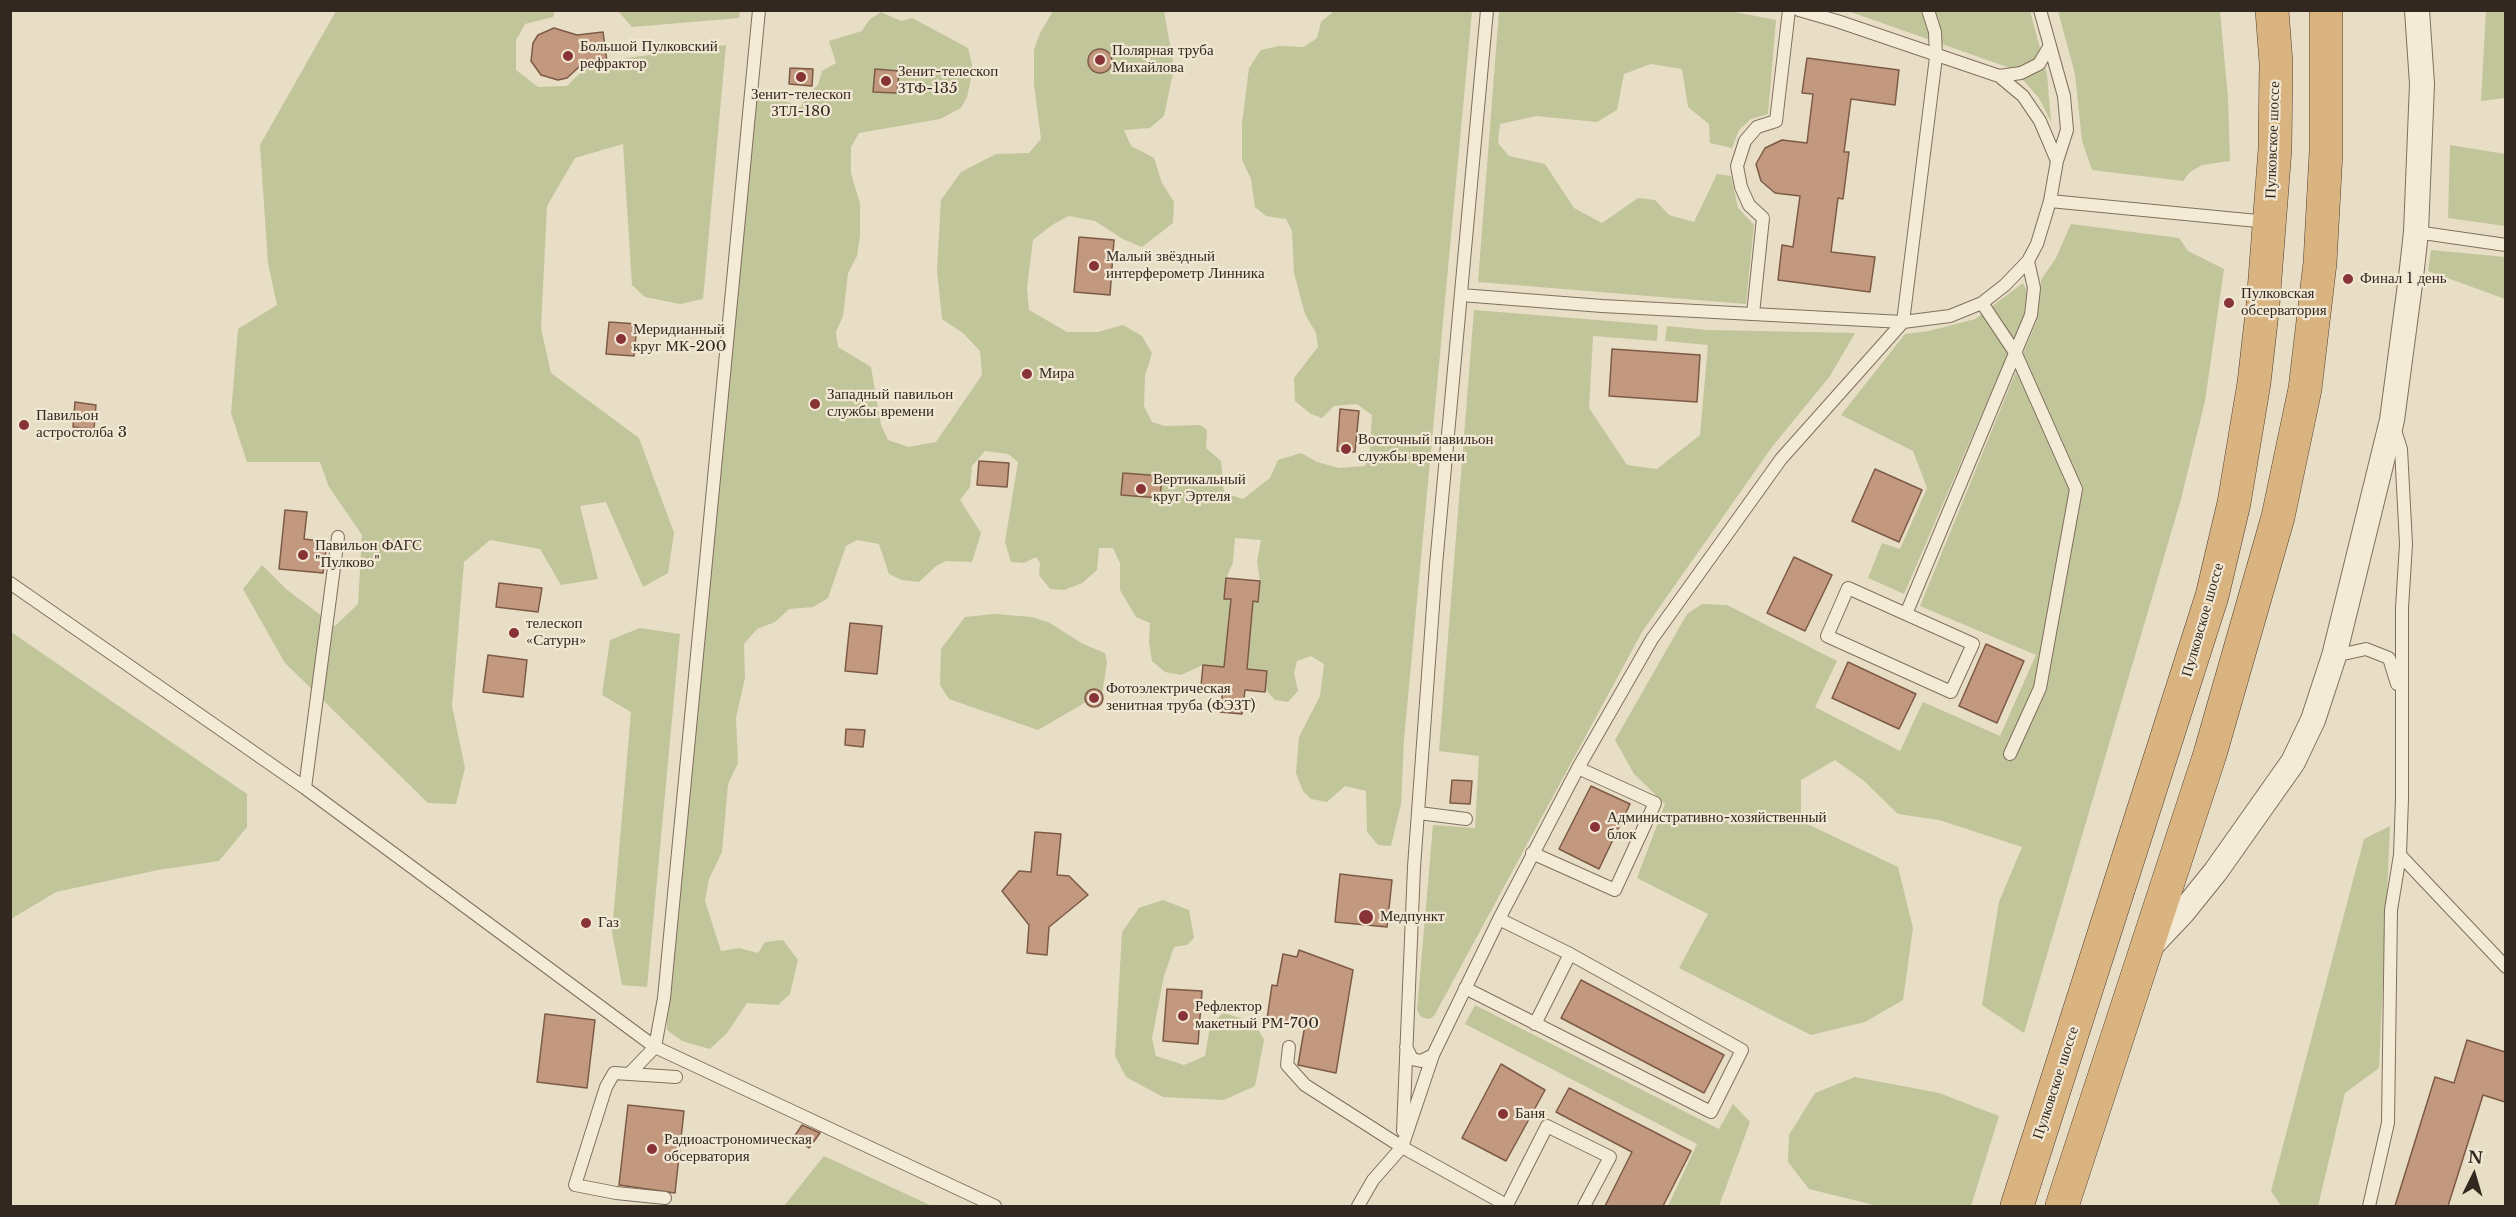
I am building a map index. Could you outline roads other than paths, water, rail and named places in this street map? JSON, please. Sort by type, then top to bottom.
[{"type":"highway","name":"Пулковское шоссе","points":[[2017,1206],[2212,596],[2234,503],[2254,383],[2275,149],[2276,63],[2272,10]]},
{"type":"highway","points":[[2062,1206],[2210,753],[2278,517],[2304,389],[2320,263],[2326,163],[2326,10]]},
{"type":"street","points":[[2148,948],[2183,912],[2216,871],[2293,762],[2313,720],[2334,656],[2392,420],[2416,232],[2422,84],[2417,10]]},
{"type":"lane","points":[[631,1072],[655,1047],[664,998],[759,10]]},
{"type":"lane","points":[[1402,1147],[1419,813],[1436,565],[1487,10]]},
{"type":"lane","points":[[1753,314],[1763,218],[1749,205],[1741,187],[1737,166],[1745,141],[1757,128],[1776,121],[1789,10]]},
{"type":"lane","points":[[1798,10],[1999,76],[2022,73],[2038,64],[2049,47]]},
{"type":"lane","points":[[1358,1206],[1373,1180],[1402,1147],[1432,1056],[1465,988],[1532,853],[1652,639],[1781,459],[1903,322],[1936,57],[1935,32],[1928,10]]},
{"type":"lane","points":[[1461,295],[1903,322],[1950,316],[1982,303],[2028,261],[2050,201],[2057,161],[2067,130],[2064,96],[2040,10]]},
{"type":"lane","points":[[1999,76],[2028,105],[2040,121],[2057,161]]},
{"type":"lane","points":[[2050,201],[2269,222]]},
{"type":"lane","points":[[2416,232],[2505,245]]},
{"type":"lane","points":[[1906,614],[2031,315],[2034,288],[2028,261]]},
{"type":"lane","points":[[1982,303],[2016,354],[2076,489],[2040,688],[2010,754]]},
{"type":"lane","points":[[2368,1206],[2388,1123],[2391,910],[2400,855],[2405,488],[2401,449],[2392,420]]},
{"type":"lane","points":[[305,788],[338,537]]},
{"type":"lane","points":[[10,583],[305,788],[655,1047],[995,1206]]},
{"type":"lane","points":[[1848,588],[1906,614],[1973,644],[1951,692],[1827,636],[1848,588]]},
{"type":"lane","points":[[2334,656],[2366,649],[2389,658],[2401,693]]},
{"type":"lane","points":[[1532,853],[1615,890],[1655,803],[1578,768]]},
{"type":"lane","points":[[1419,813],[1466,819]]},
{"type":"lane","points":[[2400,855],[2505,966]]},
{"type":"lane","points":[[1465,988],[1711,1112],[1742,1050],[1570,954],[1499,919]]},
{"type":"lane","points":[[1535,1024],[1570,954]]},
{"type":"lane","points":[[1406,1046],[1412,1059],[1421,1061],[1432,1056]]},
{"type":"lane","points":[[1289,1047],[1287,1065],[1305,1085],[1402,1147],[1507,1206],[1547,1126],[1610,1157],[1584,1206]]},
{"type":"lane","points":[[665,1198],[616,1193],[576,1185],[606,1087],[614,1073],[631,1072],[676,1077]]},
{"type":"place","name":"Большой Пулковский рефрактор","points":[[568,56]]},
{"type":"place","name":"Полярная труба Михайлова","points":[[1100,60]]},
{"type":"place","name":"Зенит-телескоп ЗТЛ-180","points":[[801,77]]},
{"type":"place","name":"Зенит-телескоп ЗТФ-135","points":[[886,81]]},
{"type":"place","name":"Малый звёздный интерферометр Линника","points":[[1094,266]]},
{"type":"place","name":"Финал 1 день","points":[[2348,279]]},
{"type":"place","name":"Пулковская обсерватория","points":[[2229,303]]},
{"type":"place","name":"Меридианный круг МК-200","points":[[621,339]]},
{"type":"place","name":"Мира","points":[[1027,374]]},
{"type":"place","name":"Западный павильон службы времени","points":[[815,404]]},
{"type":"place","name":"Павильон астростолба 3","points":[[24,425]]},
{"type":"place","name":"Восточный павильон службы времени","points":[[1346,449]]},
{"type":"place","name":"Вертикальный круг Эртеля","points":[[1141,489]]},
{"type":"place","name":"Павильон ФАГС \"Пулково\"","points":[[303,555]]},
{"type":"place","name":"телескоп «Сатурн»","points":[[514,633]]},
{"type":"place","name":"Фотоэлектрическая зенитная труба (ФЭЗТ)","points":[[1094,698]]},
{"type":"place","name":"Административно-хозяйственный блок","points":[[1595,827]]},
{"type":"place","name":"Медпункт","points":[[1366,917]]},
{"type":"place","name":"Газ","points":[[586,923]]},
{"type":"place","name":"Рефлектор макетный РМ-700","points":[[1183,1016]]},
{"type":"place","name":"Баня","points":[[1503,1114]]},
{"type":"place","name":"Радиоастрономическая обсерватория","points":[[652,1149]]}]
